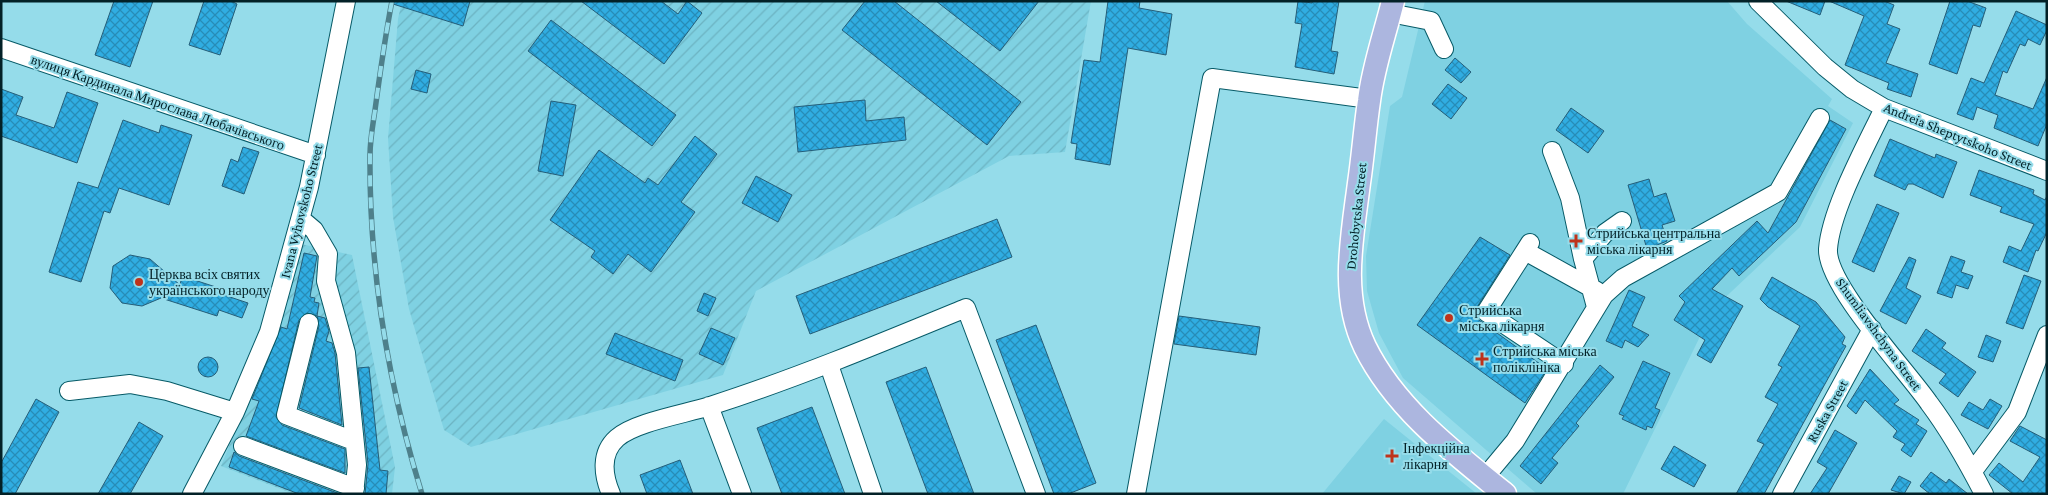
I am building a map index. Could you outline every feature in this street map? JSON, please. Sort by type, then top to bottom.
[{"type":"main road","name":"Drohobytska Street","points":[[1391,7],[1369,99],[1350,257],[1350,292],[1356,321],[1365,346],[1381,375],[1405,407],[1496,488]]},
{"type":"street","name":"Ivana Vyhovskoho Street","points":[[192,494],[235,412],[269,332],[301,219],[316,155],[346,1]]},
{"type":"street","name":"Andreia Sheptytskoho Street","points":[[1758,1],[1825,67],[1852,89],[1884,108],[2047,171]]},
{"type":"street","points":[[1391,7],[1431,21],[1444,49]]},
{"type":"street","name":"вулиця Кардинала Мирослава Любачівського","points":[[1,48],[316,155]]},
{"type":"street","points":[[1136,494],[1212,78],[1369,99]]},
{"type":"street","name":"Shumliavshchyna Street","points":[[1884,108],[1832,223],[1828,251],[1837,281],[1930,403],[1973,471],[1984,494]]},
{"type":"street","points":[[1496,488],[1515,441],[1564,364],[1597,297],[1623,278],[1778,192],[1820,118]]},
{"type":"street","points":[[1552,150],[1570,198],[1583,259],[1597,297]]},
{"type":"street","points":[[243,446],[354,491],[357,465],[346,353],[326,281],[328,254],[314,230],[301,219]]},
{"type":"street","points":[[1583,259],[1605,233],[1622,221]]},
{"type":"street","points":[[1564,364],[1486,312],[1528,247],[1597,297]]},
{"type":"street","points":[[611,494],[606,480],[604,455],[617,438],[634,428],[709,406],[829,365],[966,308],[1036,494]]},
{"type":"street","points":[[309,323],[286,415],[354,441]]},
{"type":"street","name":"Ruska Street","points":[[1782,494],[1872,329]]},
{"type":"street","points":[[1973,471],[2017,412],[2047,335]]},
{"type":"street","points":[[829,365],[873,494]]},
{"type":"street","points":[[69,391],[130,384],[167,391],[235,412]]},
{"type":"street","points":[[709,406],[742,494]]},
{"type":"shaded area","points":[[402,1],[1091,1],[1065,152],[1009,156],[756,291],[723,375],[471,447],[444,430],[409,309],[393,217],[388,138],[398,19]]},
{"type":"shaded area","name":"Стрийська центральна міська лікарня","points":[[1425,1],[1727,1],[1747,24],[1832,99],[1828,106],[1853,123],[1800,227],[1714,308],[1623,494],[1537,494],[1403,378],[1379,333],[1367,291],[1366,256],[1390,106],[1402,97]]},
{"type":"shaded area","points":[[301,244],[352,255],[395,467],[392,494],[294,494],[221,466],[279,323]]},
{"type":"shaded area","name":"Інфекційна лікарня","points":[[1384,419],[1477,494],[1322,494]]},
{"type":"building","points":[[114,1],[153,1],[130,67],[95,55]]},
{"type":"building","points":[[204,1],[231,1],[237,4],[220,55],[189,45]]},
{"type":"building","points":[[393,1],[470,1],[463,26],[393,4]]},
{"type":"building","points":[[581,1],[661,1],[678,14],[687,1],[702,13],[664,64]]},
{"type":"building","points":[[865,1],[894,1],[1021,102],[987,145],[842,30]]},
{"type":"building","points":[[936,1],[1039,1],[1000,51]]},
{"type":"building","points":[[1108,1],[1140,1],[1139,8],[1172,14],[1166,55],[1128,48],[1110,165],[1075,159],[1077,144],[1071,143],[1084,60],[1100,62]]},
{"type":"building","points":[[1298,1],[1312,3],[1312,1],[1339,1],[1331,51],[1338,52],[1334,74],[1295,67],[1302,24],[1295,23]]},
{"type":"building","points":[[1786,1],[1825,1],[1820,15]]},
{"type":"building","points":[[1829,1],[1884,1],[1894,5],[1887,24],[1900,29],[1886,63],[1918,74],[1911,97],[1887,89],[1889,83],[1845,65],[1864,16]]},
{"type":"building","points":[[1950,1],[1967,1],[1986,8],[1980,27],[1973,25],[1957,74],[1929,64]]},
{"type":"building","points":[[2016,11],[2047,25],[2047,30],[2040,45],[2028,39],[2025,46],[2020,44],[2007,73],[2003,71],[1995,95],[2033,109],[2047,77],[2047,124],[2038,146],[1994,128],[1998,115],[1977,107],[1973,120],[1957,114],[1971,78],[1984,83]]},
{"type":"building","points":[[551,20],[676,115],[652,146],[528,51]]},
{"type":"building","points":[[1455,58],[1471,72],[1461,83],[1445,70]]},
{"type":"building","points":[[416,70],[431,74],[427,93],[411,89]]},
{"type":"building","points":[[1448,84],[1467,98],[1451,119],[1432,104]]},
{"type":"building","points":[[1,89],[23,97],[16,115],[54,128],[67,92],[98,103],[77,163],[1,136]]},
{"type":"building","points":[[865,100],[866,121],[904,117],[906,140],[798,152],[794,107]]},
{"type":"building","points":[[551,101],[576,105],[563,176],[538,171]]},
{"type":"building","points":[[1571,108],[1604,131],[1588,153],[1556,130]]},
{"type":"building","points":[[123,120],[159,133],[161,125],[192,135],[169,205],[119,188],[110,213],[104,211],[81,282],[49,272],[78,182],[98,188]]},
{"type":"building","points":[[1830,120],[1846,129],[1796,222],[1739,276],[1732,268],[1712,289],[1743,306],[1711,363],[1697,355],[1705,340],[1674,320],[1685,302],[1679,296],[1757,221],[1768,233]]},
{"type":"building","points":[[695,136],[717,154],[681,202],[695,212],[651,272],[628,254],[613,274],[591,257],[595,251],[550,220],[599,150],[645,183],[648,178],[658,185]]},
{"type":"building","points":[[1890,139],[1935,158],[1936,154],[1957,162],[1943,198],[1913,184],[1908,184],[1905,190],[1874,176]]},
{"type":"building","points":[[243,147],[259,152],[244,194],[222,186],[231,159],[238,162]]},
{"type":"building","points":[[1979,170],[2034,190],[2033,194],[2045,200],[2047,196],[2047,232],[2038,251],[2036,250],[2028,272],[2003,262],[2009,246],[2021,251],[2034,224],[2000,212],[2002,207],[1970,195]]},
{"type":"building","points":[[756,176],[792,195],[778,222],[742,203]]},
{"type":"building","points":[[1649,179],[1654,197],[1666,193],[1675,221],[1662,225],[1667,241],[1647,249],[1628,185]]},
{"type":"building","points":[[1877,204],[1899,213],[1874,272],[1852,262]]},
{"type":"building","points":[[997,219],[1012,257],[810,334],[796,296]]},
{"type":"building","name":"Стрийська міська лікарня","points":[[1480,237],[1510,255],[1472,315],[1547,369],[1525,403],[1417,325]]},
{"type":"building","points":[[304,253],[317,256],[310,297],[315,298],[314,302],[319,303],[317,316],[307,313],[299,320],[276,417],[282,425],[345,449],[345,473],[246,436],[259,401],[252,399],[281,327],[287,329]]},
{"type":"building","points":[[130,255],[150,259],[180,285],[182,276],[225,290],[224,295],[248,303],[242,318],[219,310],[217,316],[161,298],[142,306],[122,303],[110,288],[113,266]]},
{"type":"building","points":[[1951,256],[1965,261],[1961,272],[1973,276],[1968,289],[1956,285],[1952,298],[1937,293]]},
{"type":"building","points":[[1909,257],[1916,260],[1906,288],[1921,296],[1906,324],[1880,311]]},
{"type":"building","points":[[2024,275],[2041,281],[2023,329],[2006,323]]},
{"type":"building","points":[[1772,277],[1816,302],[1845,337],[1842,344],[1846,346],[1764,494],[1736,494],[1764,444],[1757,441],[1778,404],[1765,397],[1782,367],[1778,365],[1800,326],[1768,307],[1760,299]]},
{"type":"building","points":[[1629,290],[1645,297],[1632,326],[1649,335],[1638,347],[1625,340],[1622,348],[1606,341]]},
{"type":"building","points":[[704,293],[716,298],[708,316],[697,311]]},
{"type":"building","points":[[317,316],[325,318],[329,331],[326,341],[332,343],[335,353],[342,425],[299,408],[319,326]]},
{"type":"building","points":[[1179,316],[1260,327],[1256,355],[1174,344]]},
{"type":"building","points":[[1036,325],[1096,483],[1068,494],[1054,494],[996,340]]},
{"type":"building","points":[[711,328],[735,338],[723,365],[699,354]]},
{"type":"building","points":[[1926,329],[1946,343],[1942,348],[1976,372],[1958,397],[1939,383],[1946,374],[1912,351]]},
{"type":"building","points":[[615,333],[683,360],[675,381],[606,354]]},
{"type":"building","points":[[1986,335],[2001,341],[1993,362],[1978,357]]},
{"type":"building","points":[[208,357],[215,360],[218,367],[215,374],[208,377],[201,374],[198,367],[201,360]]},
{"type":"building","points":[[1643,361],[1670,373],[1655,408],[1660,410],[1652,428],[1647,426],[1646,430],[1622,419],[1624,416],[1619,414]]},
{"type":"building","points":[[1600,365],[1614,377],[1576,423],[1579,426],[1552,458],[1558,463],[1541,484],[1520,466]]},
{"type":"building","points":[[369,367],[380,470],[388,471],[386,494],[365,494],[368,464],[358,368]]},
{"type":"building","points":[[926,367],[974,494],[928,494],[886,382]]},
{"type":"building","points":[[1870,369],[1899,400],[1894,404],[1919,420],[1916,424],[1927,431],[1911,457],[1901,450],[1905,444],[1893,437],[1897,431],[1865,400],[1856,414],[1847,406]]},
{"type":"building","points":[[36,399],[59,412],[15,494],[1,494],[1,463]]},
{"type":"building","points":[[1990,399],[2002,406],[1988,429],[1961,415],[1969,402],[1983,410]]},
{"type":"building","points":[[812,407],[845,494],[782,494],[757,428]]},
{"type":"building","points":[[139,422],[163,436],[130,494],[98,494]]},
{"type":"building","points":[[2020,426],[2047,440],[2047,494],[2013,494],[1989,475],[1999,463],[2023,482],[2040,457],[2010,441]]},
{"type":"building","points":[[1835,430],[1857,443],[1828,494],[1810,494],[1827,468],[1817,462]]},
{"type":"building","points":[[1674,446],[1706,465],[1694,487],[1661,469]]},
{"type":"building","points":[[234,452],[239,456],[340,494],[299,494],[229,467]]},
{"type":"building","points":[[680,460],[693,494],[647,494],[640,475]]},
{"type":"building","points":[[1931,472],[1946,483],[1949,479],[1968,494],[1930,494],[1920,486]]},
{"type":"building","points":[[1899,476],[1911,482],[1904,494],[1891,490]]},
{"type":"railway","points":[[392,1],[370,144],[373,241],[377,284],[390,369],[399,411],[422,494]]},
{"type":"place","name":"Стрийська центральна міська лікарня","points":[[1576,241]]},
{"type":"place","name":"Церква всіх святих українського народу","points":[[139,282]]},
{"type":"place","name":"Стрийська міська лікарня","points":[[1449,318]]},
{"type":"place","name":"Стрийська міська поліклініка","points":[[1482,359]]},
{"type":"place","name":"Інфекційна лікарня","points":[[1392,456]]}]
